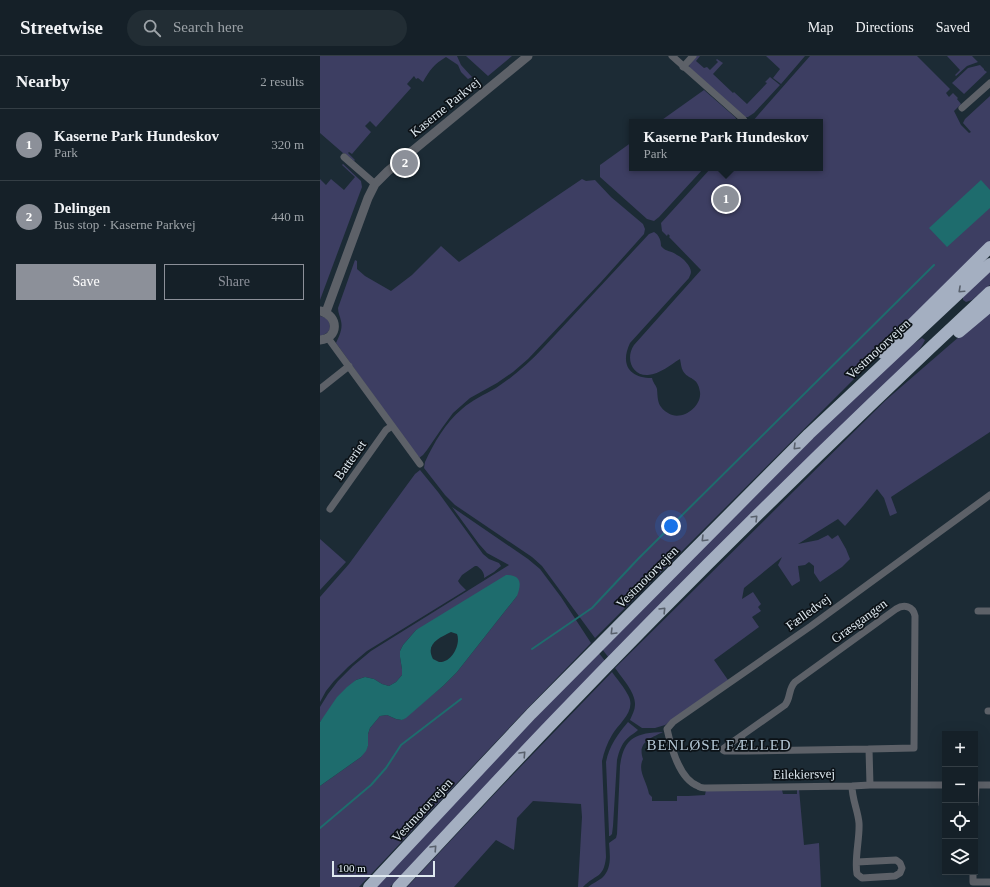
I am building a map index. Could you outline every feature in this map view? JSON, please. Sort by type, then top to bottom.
[{"type":"highway","points":[[808,434],[825,411],[990,246]]},
{"type":"highway","name":"Vestmotorvejen","points":[[369,887],[531,714],[808,434],[990,264]]},
{"type":"highway","points":[[398,887],[557,718],[655,618],[894,381],[990,292]]},
{"type":"highway","points":[[894,381],[949,340],[990,306]]},
{"type":"street","name":"Kaserne Parkvej","points":[[323,312],[368,198],[375,184],[388,171],[528,56]]},
{"type":"street","points":[[672,56],[743,119]]},
{"type":"street","points":[[684,67],[693,56]]},
{"type":"street","points":[[962,108],[990,83]]},
{"type":"street","points":[[344,157],[375,184]]},
{"type":"street","points":[[323,312],[330,315],[335,326],[334,331],[324,339],[349,366],[420,464]]},
{"type":"street","points":[[320,389],[349,366]]},
{"type":"street","name":"Batteriet","points":[[330,509],[386,430],[392,426]]},
{"type":"street","name":"Fælledvej","points":[[677,760],[667,729],[673,722],[811,626],[990,496]]},
{"type":"street","name":"Græsgangen","points":[[906,606],[913,610],[915,616],[914,748],[869,749],[723,750],[785,705],[789,698],[790,687],[795,682],[896,609],[906,606]]},
{"type":"street","points":[[978,611],[990,610]]},
{"type":"street","points":[[742,736],[746,751]]},
{"type":"street","points":[[869,749],[870,784]]},
{"type":"street","name":"Eilekiersvej","points":[[677,760],[683,774],[690,782],[698,787],[707,788],[852,786],[870,784],[942,784]]},
{"type":"street","points":[[978,785],[990,785]]},
{"type":"street","points":[[852,786],[852,794],[859,823],[856,872],[858,876],[862,878],[895,876],[900,874],[902,871],[900,863],[896,860],[857,862]]},
{"type":"street","points":[[973,875],[973,882],[990,882]]},
{"type":"shaded area","points":[[320,56],[457,56],[461,65],[472,77],[468,79],[461,72],[458,65],[446,57],[432,68],[423,82],[418,78],[416,79],[414,76],[407,84],[411,88],[376,127],[370,121],[365,126],[371,132],[352,154],[349,152],[348,153],[355,160],[354,161],[320,133]]},
{"type":"shaded area","points":[[466,56],[512,56],[488,76]]},
{"type":"shaded area","points":[[696,56],[700,56],[696,61],[704,68],[707,67],[710,70],[718,62],[716,60],[717,59],[723,63],[713,74],[747,104],[767,83],[765,82],[770,77],[780,85],[754,113],[748,117],[744,117],[690,68],[690,63]]},
{"type":"shaded area","points":[[766,56],[805,56],[781,84],[773,78],[780,69]]},
{"type":"shaded area","points":[[810,56],[917,56],[950,89],[946,93],[949,97],[953,93],[958,98],[957,99],[961,104],[954,111],[961,125],[969,133],[971,132],[963,123],[965,119],[990,96],[990,243],[595,638],[542,566],[532,557],[455,505],[445,495],[424,468],[425,462],[440,434],[450,421],[470,403],[502,384],[526,364],[543,348],[649,234],[654,232],[661,242],[661,246],[665,250],[675,253],[684,260],[690,267],[691,273],[689,278],[630,343],[626,357],[627,363],[632,372],[637,375],[652,378],[657,389],[660,405],[668,413],[679,416],[690,412],[694,408],[700,398],[699,387],[695,381],[685,374],[681,367],[680,359],[661,371],[648,375],[638,373],[634,369],[630,360],[631,350],[634,345],[701,270],[669,237],[670,236],[668,234],[667,236],[662,231],[661,223],[708,171],[823,171],[823,119],[755,119]]},
{"type":"shaded area","points":[[947,56],[972,56],[978,62],[967,66],[956,76],[955,75],[960,70]]},
{"type":"shaded area","points":[[980,65],[987,72],[964,94],[952,83],[968,68]]},
{"type":"shaded area","points":[[704,90],[736,119],[663,119]]},
{"type":"shaded area","points":[[629,144],[629,171],[701,171],[654,221],[647,219],[600,177],[600,165]]},
{"type":"shaded area","points":[[343,164],[361,181],[362,187],[320,300],[320,179],[326,185],[331,179],[344,190],[355,177],[342,165]]},
{"type":"shaded area","points":[[582,179],[586,181],[595,180],[611,197],[643,224],[645,229],[644,234],[528,359],[497,383],[470,398],[453,413],[427,450],[419,458],[336,343],[341,327],[338,308],[355,260],[357,261],[357,269],[365,276],[391,291],[412,275],[441,246],[459,262]]},
{"type":"shaded area","points":[[981,180],[990,190],[990,208],[947,247],[929,228]]},
{"type":"shaded area","points":[[990,268],[990,285],[972,300],[966,302],[963,300],[963,297],[973,285]]},
{"type":"shaded area","points":[[990,310],[990,432],[891,497],[897,513],[890,516],[884,498],[877,489],[845,526],[838,519],[798,544],[818,540],[828,535],[832,539],[838,535],[850,559],[842,567],[820,582],[814,573],[814,566],[809,562],[805,565],[798,566],[800,581],[792,586],[778,565],[782,557],[744,588],[742,599],[753,592],[761,604],[758,607],[761,611],[752,617],[759,627],[714,660],[728,680],[665,725],[655,728],[642,728],[630,720],[635,705],[635,700],[628,686],[615,668],[886,400]]},
{"type":"shaded area","points":[[320,316],[327,318],[330,324],[330,329],[324,335],[320,336]]},
{"type":"shaded area","points":[[922,338],[925,340],[917,353],[609,658],[602,649],[768,482],[899,354]]},
{"type":"shaded area","points":[[420,470],[483,554],[489,559],[499,563],[501,566],[484,578],[483,573],[477,566],[462,575],[458,581],[466,590],[367,651],[334,681],[320,702],[320,597],[349,564],[415,474]]},
{"type":"shaded area","points":[[452,507],[528,559],[540,569],[561,597],[591,643],[359,887],[320,887],[320,786],[361,757],[368,746],[368,734],[370,728],[380,716],[387,715],[402,720],[443,686],[457,672],[517,596],[416,630],[403,645],[400,651],[402,675],[396,682],[389,686],[374,679],[365,677],[356,680],[320,722],[320,707],[328,694],[353,666],[371,651],[509,565],[487,553]]},
{"type":"shaded area","points":[[320,539],[346,562],[320,590]]},
{"type":"shaded area","points":[[506,575],[515,576],[519,581],[520,587],[517,596],[457,672],[406,718],[402,720],[387,715],[380,716],[370,728],[368,734],[368,746],[361,757],[320,786],[320,722],[337,697],[356,680],[365,677],[374,679],[389,686],[396,682],[402,675],[400,651],[403,645],[416,630]],"holes":[[[451,632],[457,634],[458,643],[451,656],[448,659],[439,662],[433,659],[431,649],[434,642]]]},
{"type":"shaded area","points":[[598,652],[606,662],[390,887],[374,887]]},
{"type":"shaded area","points":[[612,672],[628,695],[630,706],[629,712],[610,738],[602,761],[606,857],[601,873],[583,887],[578,887],[582,817],[581,804],[533,801],[517,818],[514,850],[496,840],[454,887],[407,887],[501,787]]},
{"type":"shaded area","points":[[628,722],[638,730],[625,741],[621,747],[617,760],[613,826],[612,834],[609,836],[606,762],[614,740]]},
{"type":"shaded area","points":[[663,732],[646,741],[642,748],[643,759],[641,768],[649,794],[652,797],[652,801],[677,801],[677,796],[705,795],[706,790],[782,790],[783,794],[797,794],[797,789],[799,789],[804,845],[819,843],[821,887],[588,887],[602,878],[609,866],[609,843],[616,838],[617,834],[620,766],[625,749],[633,738],[645,734]]},
{"type":"waterway","points":[[532,649],[592,608],[638,559],[934,265]]},
{"type":"waterway","points":[[320,828],[371,785],[386,768],[401,745],[461,699]]},
{"type":"place","name":"Delingen","points":[[405,163]]},
{"type":"place","name":"Kaserne Park Hundeskov","points":[[726,199]]},
{"type":"district","name":"BENLØSE FÆLLED","points":[[719,745]]}]
